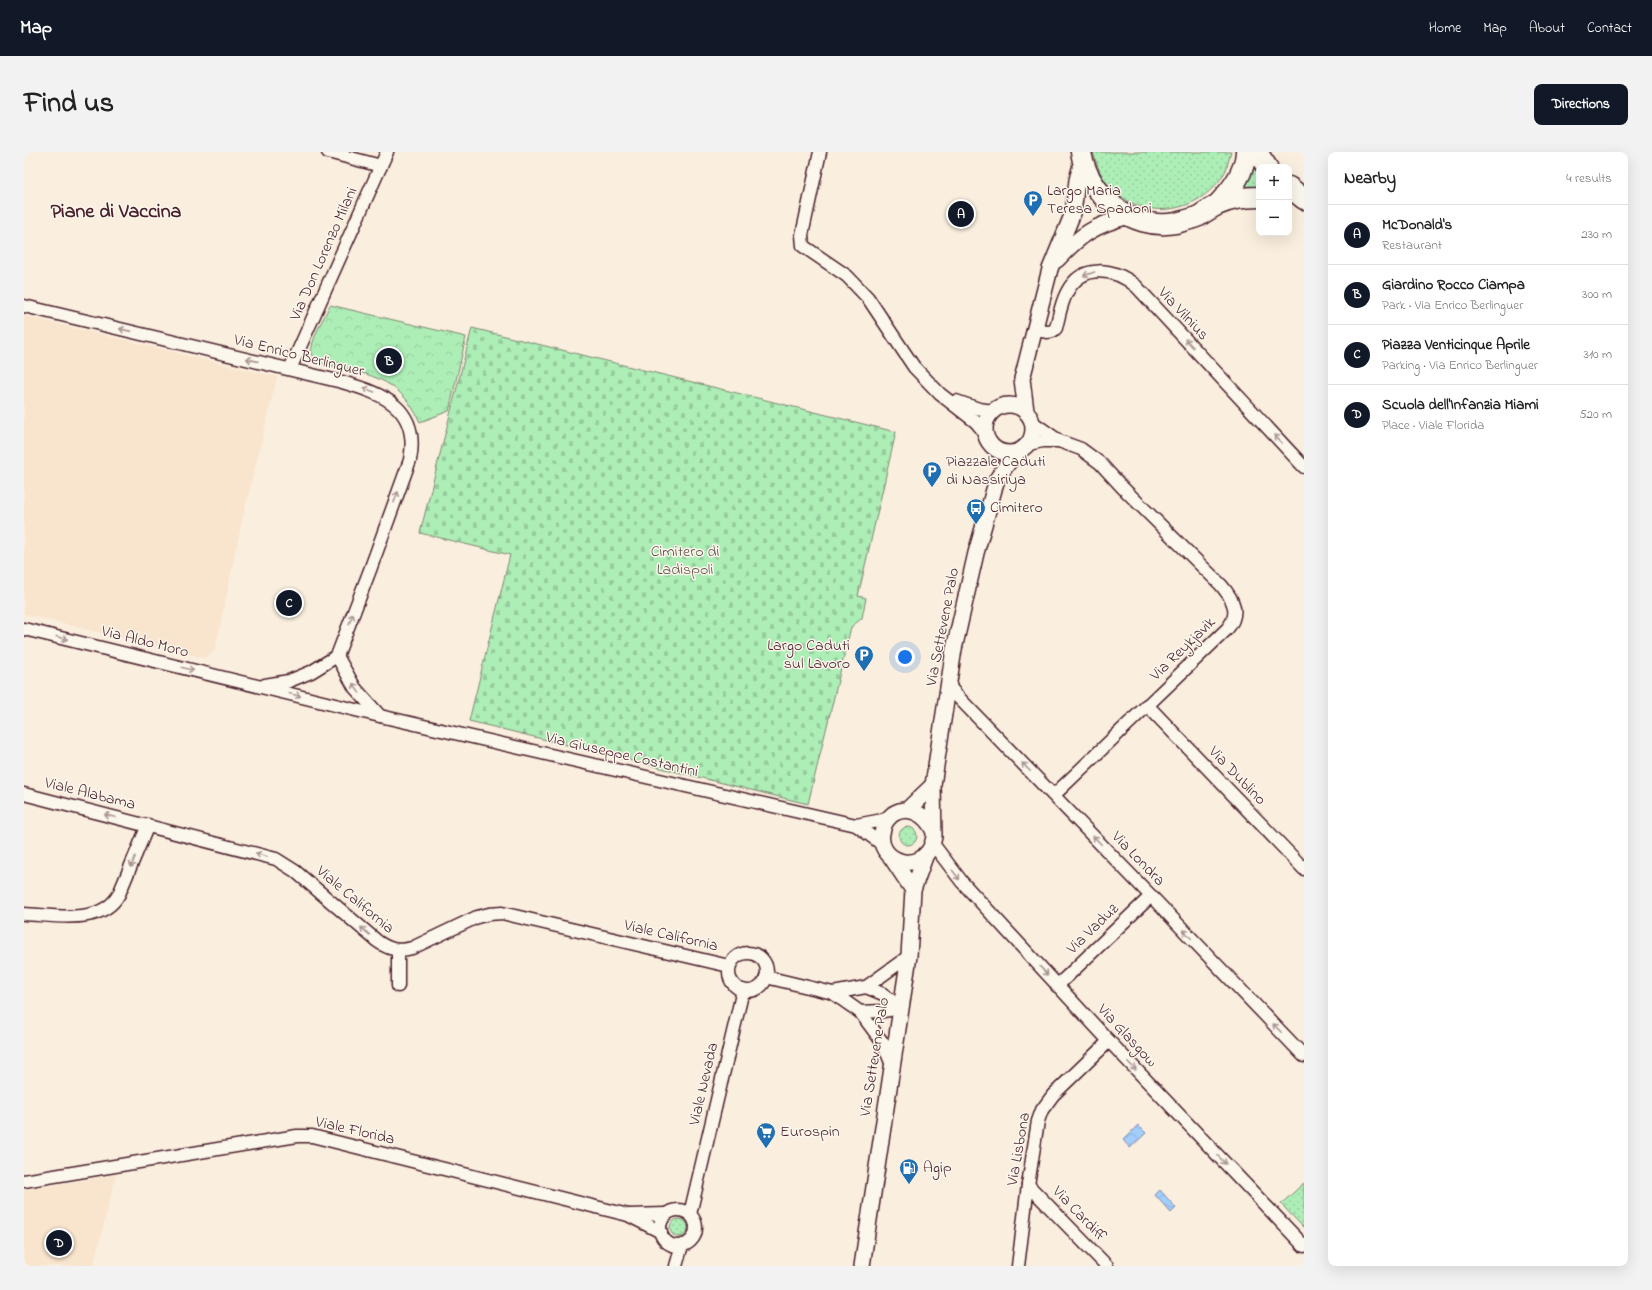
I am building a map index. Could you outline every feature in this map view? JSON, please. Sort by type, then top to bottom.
[{"type":"main road","points":[[1217,205],[1235,184],[1246,159],[1246,152]]},
{"type":"main road","points":[[1256,152],[1265,164]]},
{"type":"main road","points":[[1082,156],[1092,184],[1108,202],[1129,216],[1151,223],[1174,223],[1197,217],[1217,205],[1245,198],[1256,197]]},
{"type":"main road","points":[[1292,189],[1304,199]]},
{"type":"main road","points":[[1292,205],[1304,211]]},
{"type":"street","points":[[328,152],[381,166]]},
{"type":"street","name":"Via Don Lorenzo Milani","points":[[290,369],[387,152]]},
{"type":"street","points":[[820,152],[802,235],[803,246],[847,276],[868,298],[914,367],[940,394],[976,422],[985,433]]},
{"type":"street","name":"Via Settevene Palo","points":[[997,479],[994,449],[986,439],[985,425],[988,417],[1013,393],[1022,380],[1050,269],[1073,213],[1082,156]]},
{"type":"street","points":[[1050,269],[1083,235],[1106,222],[1129,216]]},
{"type":"street","name":"Via Vilnius","points":[[1035,329],[1051,332],[1054,331],[1067,290],[1084,275],[1102,271],[1114,273],[1123,277],[1136,286],[1304,468]]},
{"type":"street","name":"Via Enrico Berlinguer","points":[[24,306],[342,382],[378,394],[398,408],[411,432],[412,450],[410,460],[337,656]]},
{"type":"street","name":"Via Settevene Palo","points":[[862,1266],[909,956],[913,890],[931,843],[933,785],[954,650],[976,553],[997,479],[1008,463],[1032,437],[1034,430],[1029,416],[1022,380]]},
{"type":"street","points":[[940,394],[966,406],[979,409],[1015,405],[1029,416]]},
{"type":"street","name":"Via Reykjavik","points":[[1029,416],[1059,441],[1081,449],[1100,462],[1122,487],[1221,585],[1229,595],[1234,606],[1234,619],[1227,629],[1054,795]]},
{"type":"street","name":"Via Reykjavik","points":[[1023,448],[1043,441],[1059,441]]},
{"type":"street","points":[[994,449],[1006,453],[1023,448]]},
{"type":"street","name":"Via Aldo Moro","points":[[24,629],[380,716]]},
{"type":"street","points":[[258,686],[289,681],[311,672],[337,656],[355,688],[380,716]]},
{"type":"street","name":"Via Londra","points":[[949,686],[1304,1056]]},
{"type":"street","name":"Via Dublino","points":[[1147,705],[1304,868]]},
{"type":"street","name":"Via Giuseppe Costantini","points":[[380,716],[856,825]]},
{"type":"street","points":[[913,890],[887,851],[882,831],[888,819],[893,814],[907,810],[933,785]]},
{"type":"street","name":"Viale Alabama","points":[[24,794],[148,826]]},
{"type":"street","points":[[856,825],[887,851],[906,862],[920,859],[931,843],[929,822],[916,812],[907,810]]},
{"type":"street","points":[[856,825],[888,819]]},
{"type":"street","points":[[24,914],[77,916],[94,914],[106,910],[119,894],[148,826]]},
{"type":"street","name":"Viale California","points":[[148,826],[268,857],[281,862],[295,871],[377,941],[388,948],[398,950],[415,947],[482,916],[502,913],[729,966]]},
{"type":"street","name":"Via Glasgow","points":[[931,843],[962,882],[1058,986],[1304,1246]]},
{"type":"street","name":"Via Vaduz","points":[[1058,986],[1151,896]]},
{"type":"street","points":[[398,950],[398,986]]},
{"type":"street","points":[[753,953],[763,960],[766,965],[766,977],[760,987],[754,990],[743,990],[732,984],[729,966],[736,956],[753,953]]},
{"type":"street","points":[[833,993],[866,987],[909,956]]},
{"type":"street","points":[[766,977],[833,993],[860,1012],[883,1043],[892,1065]]},
{"type":"street","points":[[866,987],[883,994],[900,1008]]},
{"type":"street","name":"Viale Nevada","points":[[690,1214],[743,990]]},
{"type":"street","points":[[860,1012],[883,1011],[900,1008]]},
{"type":"street","name":"Via Lisbona","points":[[1018,1266],[1038,1121],[1043,1106],[1052,1095],[1109,1041]]},
{"type":"street","name":"Viale Florida","points":[[24,1182],[297,1136],[309,1136],[628,1216],[660,1232]]},
{"type":"street","name":"Viale Nevada","points":[[671,1212],[696,1185]]},
{"type":"street","name":"Via Cardiff","points":[[1028,1185],[1107,1266]]},
{"type":"street","points":[[684,1211],[690,1214],[695,1221],[695,1234],[688,1243],[682,1245],[671,1245],[663,1238],[660,1232],[660,1225],[671,1212],[684,1211]]},
{"type":"street","name":"Viale Florida","points":[[628,1216],[671,1212]]},
{"type":"street","points":[[676,1266],[682,1245]]},
{"type":"shaded area","points":[[24,316],[277,377],[242,520],[215,650],[205,658],[24,614]]},
{"type":"shaded area","points":[[116,1175],[93,1266],[24,1266],[24,1190]]},
{"type":"green space","points":[[1093,152],[1231,152],[1226,170],[1216,185],[1203,196],[1188,204],[1172,208],[1156,209],[1140,206],[1124,199],[1110,187],[1102,175]]},
{"type":"green space","points":[[1253,160],[1256,164],[1256,189],[1240,190]]},
{"type":"green space","points":[[330,305],[466,337],[449,411],[420,422],[412,406],[402,394],[391,386],[366,374],[320,363],[316,360],[312,353],[313,343]]},
{"type":"green space","name":"Cimitero di Ladispoli","points":[[472,328],[896,432],[858,596],[866,598],[862,618],[851,627],[808,804],[469,721],[510,555],[420,533]]},
{"type":"green space","points":[[904,827],[912,827],[917,832],[915,843],[912,845],[904,845],[899,840],[899,832]]},
{"type":"green space","points":[[1304,1183],[1304,1228],[1281,1204]]},
{"type":"green space","points":[[679,1219],[685,1222],[688,1228],[685,1234],[679,1237],[673,1234],[670,1228],[673,1222]]},
{"type":"water","points":[[1138,1125],[1146,1133],[1130,1148],[1123,1140]]},
{"type":"water","points":[[1160,1190],[1176,1208],[1171,1213],[1155,1195]]},
{"type":"place","name":"McDonald's","points":[[961,214]]},
{"type":"place","name":"Largo Maria Teresa Spadoni","points":[[1033,217]]},
{"type":"place","name":"Giardino Rocco Ciampa","points":[[389,361]]},
{"type":"place","name":"Piazzale Caduti di Nassiriya","points":[[932,488]]},
{"type":"place","name":"Cimitero","points":[[976,525]]},
{"type":"place","name":"Piazza Venticinque Aprile","points":[[289,603]]},
{"type":"place","name":"Largo Caduti sul Lavoro","points":[[864,672]]},
{"type":"place","name":"Eurospin","points":[[766,1149]]},
{"type":"place","name":"Agip","points":[[909,1185]]},
{"type":"place","name":"Scuola dell'Infanzia Miami","points":[[59,1243]]},
{"type":"district","name":"Piane di Vaccina","points":[[116,212]]}]
